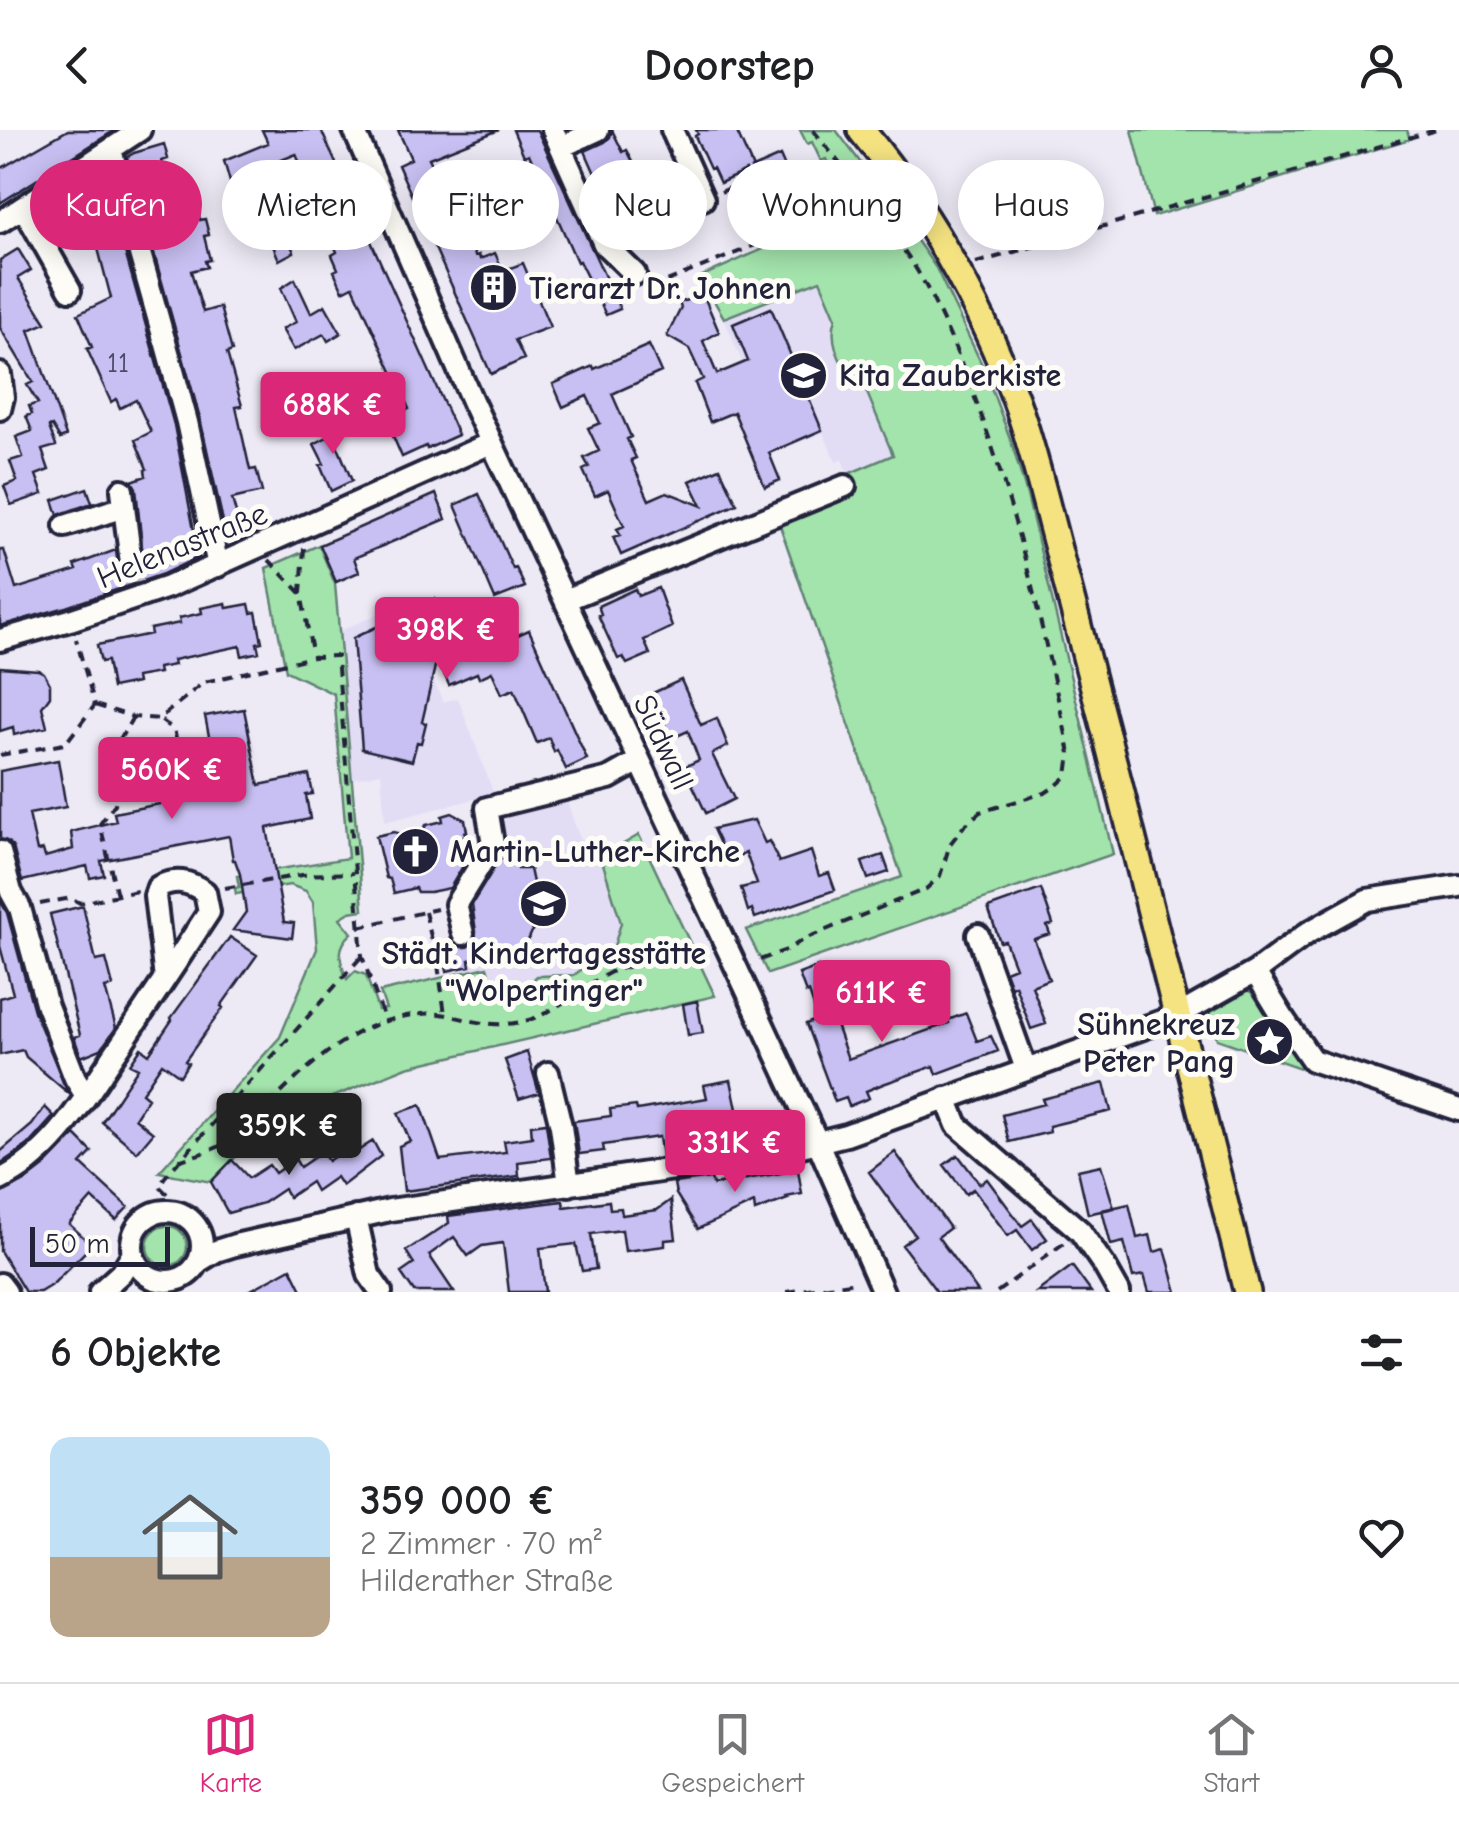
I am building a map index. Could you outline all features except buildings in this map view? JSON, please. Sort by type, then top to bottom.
[{"type":"main road","points":[[861,130],[933,229],[970,295],[1016,401],[1055,537],[1246,1292]]},
{"type":"street","name":"Südwall","points":[[354,130],[492,444],[881,1285]]},
{"type":"street","points":[[579,188],[557,138],[598,130]]},
{"type":"street","points":[[672,130],[685,160]]},
{"type":"street","points":[[0,222],[133,132]]},
{"type":"street","points":[[111,150],[187,422],[218,566]]},
{"type":"street","points":[[23,207],[70,290]]},
{"type":"street","points":[[610,250],[636,274]]},
{"type":"street","points":[[0,374],[0,408]]},
{"type":"street","name":"Helenastraße","points":[[0,640],[70,620],[135,593],[218,566],[492,444]]},
{"type":"street","points":[[564,600],[845,486]]},
{"type":"street","points":[[65,526],[123,498],[131,563]]},
{"type":"street","points":[[463,934],[456,904],[493,844],[487,808],[609,778],[639,761]]},
{"type":"street","points":[[0,852],[48,1006],[75,1078],[86,1096]]},
{"type":"street","points":[[0,1180],[40,1153],[74,1114],[165,979],[208,912],[204,892],[189,882],[158,887],[155,905],[165,979]]},
{"type":"street","points":[[198,1262],[216,1250],[390,1210],[757,1157],[846,1135],[1178,1015],[1256,972],[1309,932],[1367,900],[1459,886]]},
{"type":"street","points":[[978,935],[1026,1069]]},
{"type":"street","points":[[1256,972],[1312,1060],[1459,1110]]},
{"type":"street","points":[[548,1073],[561,1126],[569,1185]]},
{"type":"street","points":[[946,1098],[956,1125],[1080,1231],[1119,1292]]},
{"type":"street","points":[[100,1292],[121,1272],[130,1258],[135,1230],[152,1214],[162,1211],[184,1215],[200,1234],[198,1262],[191,1272],[171,1282],[147,1276],[130,1258]]},
{"type":"street","points":[[356,1217],[370,1276],[381,1292]]},
{"type":"street","points":[[192,1222],[234,1236],[270,1237]]},
{"type":"street","points":[[239,1259],[255,1252],[270,1237]]},
{"type":"street","points":[[108,1270],[130,1258]]},
{"type":"street","points":[[137,1292],[159,1281]]},
{"type":"street","points":[[0,1284],[6,1292]]},
{"type":"path","points":[[813,130],[837,160]]},
{"type":"path","points":[[976,264],[1436,130]]},
{"type":"path","points":[[636,274],[647,289],[743,250]]},
{"type":"path","points":[[736,968],[926,889],[940,876],[956,834],[980,812],[1045,793],[1067,776],[1070,753],[1014,515],[976,398],[926,285],[902,250]]},
{"type":"path","points":[[306,527],[300,593],[312,657]]},
{"type":"path","points":[[258,548],[300,593]]},
{"type":"path","points":[[70,620],[95,705]]},
{"type":"path","points":[[159,720],[204,682],[312,657],[337,656],[362,956],[385,1021]]},
{"type":"path","points":[[95,705],[133,717],[159,720],[174,728],[180,757],[171,774],[140,780],[122,764]]},
{"type":"path","points":[[0,755],[65,744],[95,705]]},
{"type":"path","points":[[16,900],[70,898],[80,903],[117,895],[100,824],[114,804],[122,764],[120,739],[133,717]]},
{"type":"path","points":[[204,892],[302,875],[354,873]]},
{"type":"path","points":[[360,928],[425,912],[445,1014]]},
{"type":"path","points":[[178,1161],[224,1144],[292,1082],[346,1040],[385,1021],[424,1014],[445,1014],[484,1024],[530,1020],[560,1006],[611,972],[648,962],[671,961],[722,939]]},
{"type":"path","points":[[168,1194],[159,1186],[178,1161],[362,956]]},
{"type":"path","points":[[997,1292],[1080,1231]]},
{"type":"path","points":[[787,1292],[881,1285]]},
{"type":"shaded area","name":"Kita Zauberkiste","points":[[820,280],[893,456],[848,474],[842,460],[836,462],[823,433],[784,448],[780,440],[774,441],[724,318]]},
{"type":"shaded area","points":[[400,604],[443,702],[458,698],[494,794],[385,822],[381,773],[353,779],[340,631]]},
{"type":"shaded area","name":"Städt. Kindertagesstätte \"Wolpertinger\"","points":[[566,799],[580,839],[601,857],[621,922],[614,946],[574,975],[538,976],[516,996],[502,993],[491,982],[487,967],[448,976],[442,948],[452,946],[451,940],[473,935],[470,919],[475,916],[469,890],[472,883],[489,879],[485,863],[509,857],[502,826],[507,815]]},
{"type":"green space","points":[[800,130],[836,130],[859,160],[821,160],[812,142],[807,144]]},
{"type":"green space","points":[[1132,130],[1407,130],[1410,139],[1154,216]]},
{"type":"green space","points":[[761,250],[924,250],[984,369],[1011,441],[1113,854],[768,974],[746,930],[902,877],[779,523],[855,493],[848,474],[893,455],[860,376],[853,376],[839,357],[834,342],[836,318],[820,280],[724,318],[700,277]]},
{"type":"green space","points":[[319,545],[335,584],[363,910],[340,918],[352,933],[340,954],[347,979],[355,971],[366,975],[378,1010],[386,1009],[380,992],[487,967],[497,987],[516,996],[537,976],[574,975],[614,946],[621,923],[601,857],[639,835],[715,996],[407,1067],[270,1122],[211,1182],[159,1172],[280,1037],[317,949],[313,902],[306,891],[290,885],[236,894],[237,876],[348,858],[334,694],[286,671],[266,568]]},
{"type":"green space","points":[[1247,990],[1256,994],[1282,1033],[1265,1036],[1274,1051],[1281,1047],[1276,1040],[1284,1035],[1303,1069],[1217,1039],[1210,1011]]},
{"type":"green space","points":[[167,1226],[181,1232],[187,1246],[181,1260],[167,1266],[153,1260],[147,1246],[153,1232]]},
{"type":"tunnel","points":[[131,563],[134,587]]},
{"type":"place","name":"Tierarzt Dr. Johnen","points":[[494,288]]},
{"type":"place","name":"Kita Zauberkiste","points":[[804,375]]},
{"type":"place","name":"Martin-Luther-Kirche","points":[[415,851]]},
{"type":"place","name":"Städt. Kindertagesstätte \"Wolpertinger\"","points":[[544,903]]},
{"type":"place","name":"Sühnekreuz Peter Pang","points":[[1270,1042]]}]
